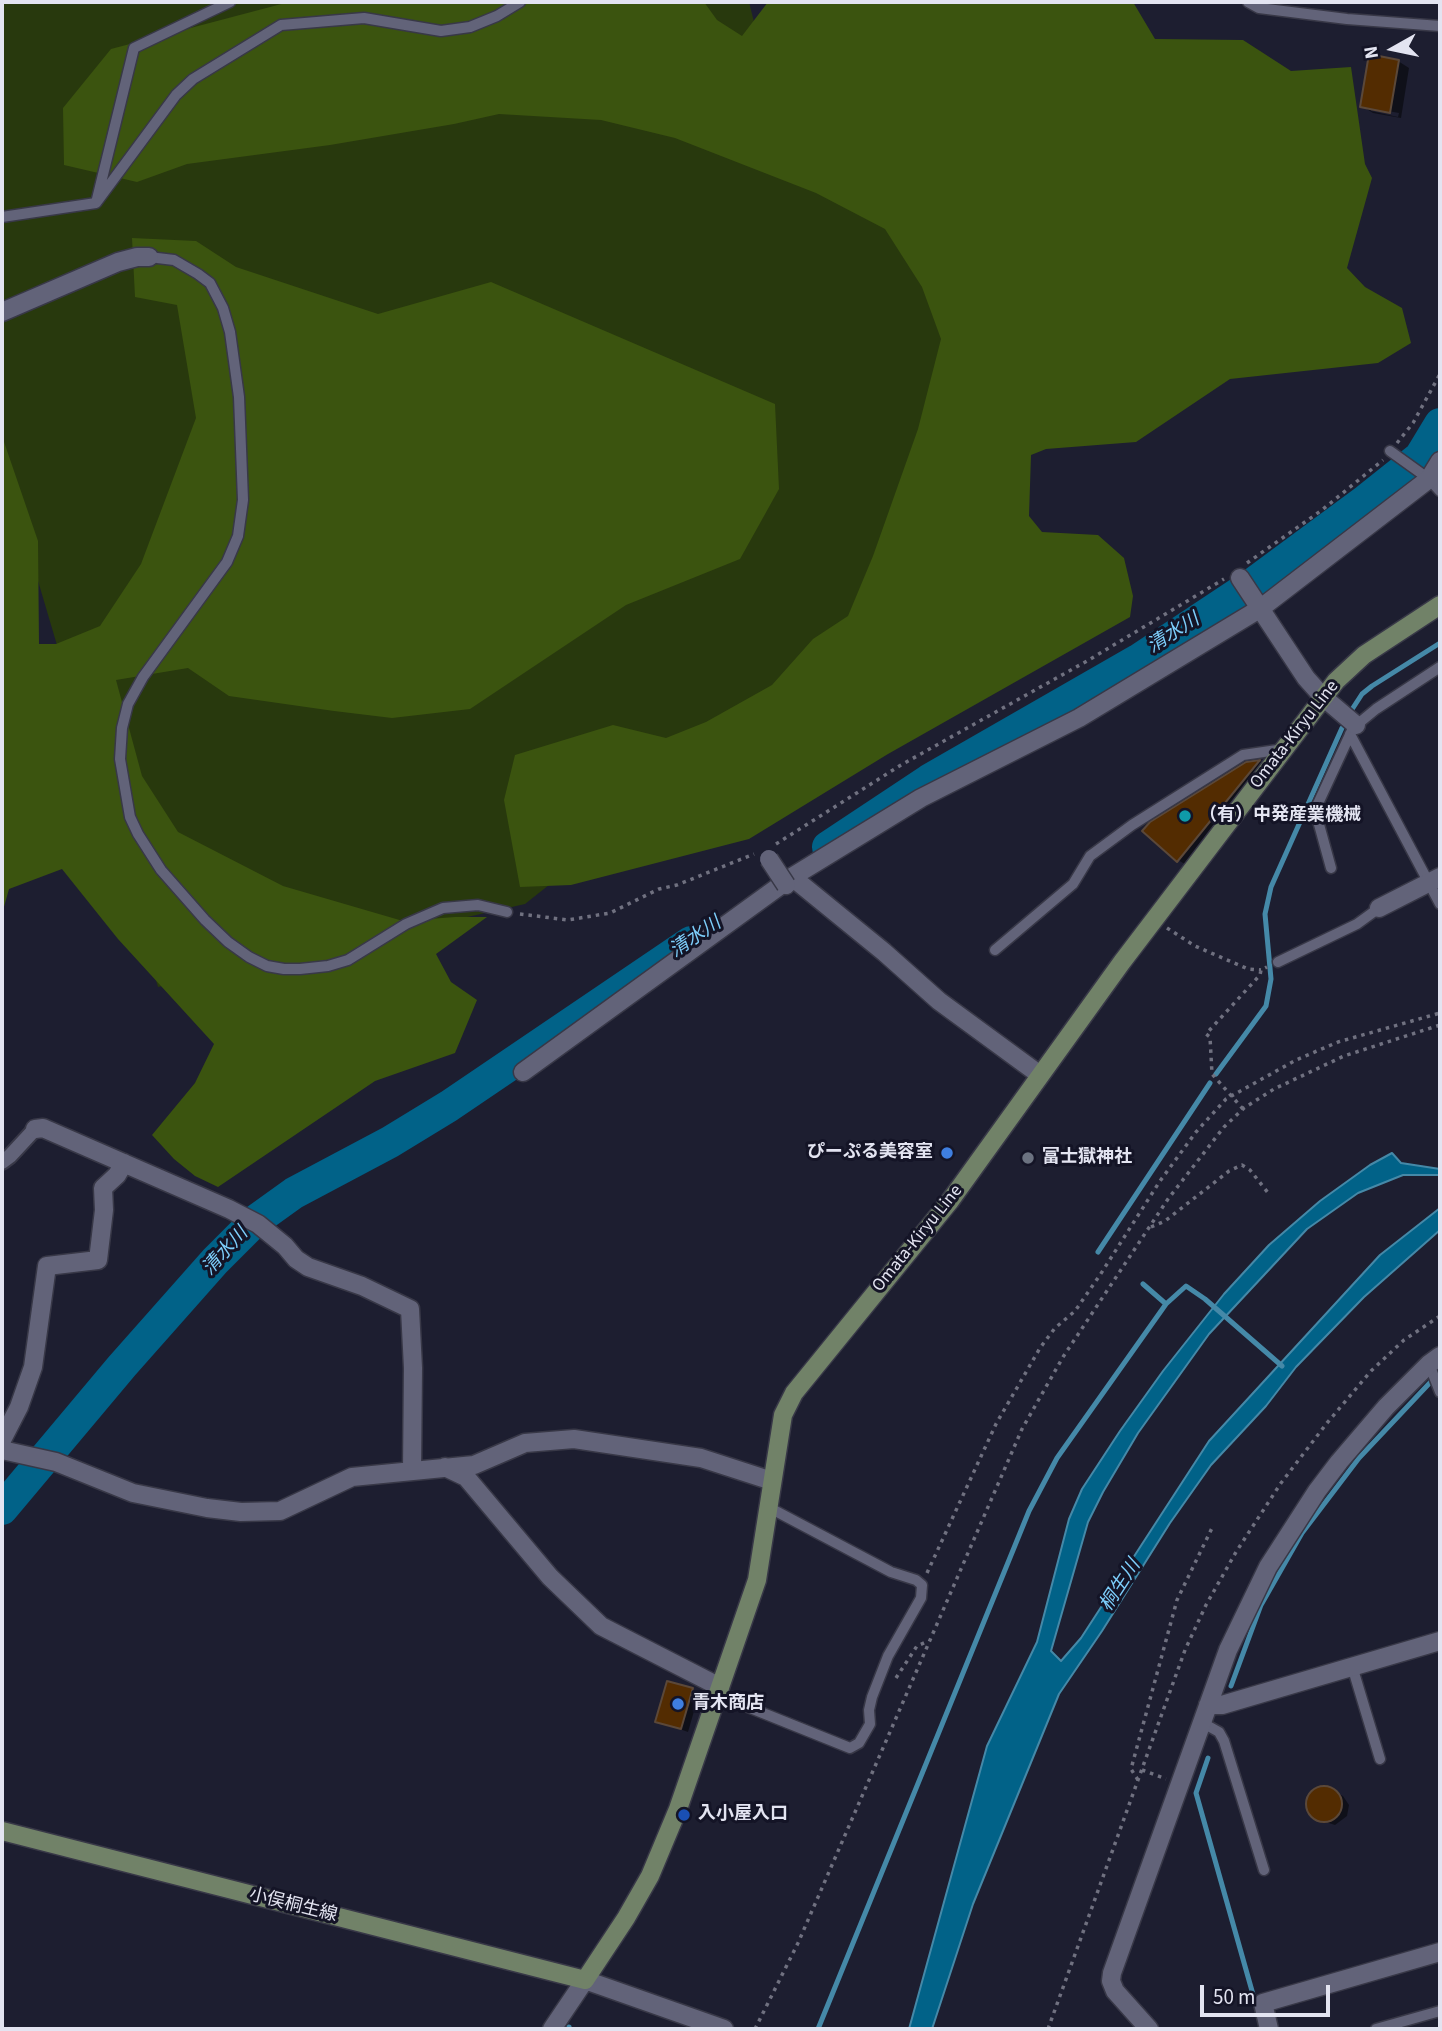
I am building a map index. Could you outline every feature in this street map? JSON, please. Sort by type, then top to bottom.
[{"type":"main road","name":"Omata-Kiryu Line","points":[[585,1980],[626,1918],[660,1855],[678,1810],[757,1580],[783,1415],[794,1393],[950,1201],[1154,920],[1323,697],[1364,655],[1440,605]]},
{"type":"main road","name":"小俣桐生線","points":[[2,1831],[585,1980]]},
{"type":"street","points":[[2,312],[118,262],[149,257]]},
{"type":"street","points":[[523,1072],[789,881],[921,798],[1079,718],[1259,604],[1430,481],[1440,461]]},
{"type":"street","points":[[1237,575],[1259,604],[1306,678],[1353,730]]},
{"type":"street","points":[[766,855],[789,881],[884,953],[939,1001],[1040,1075]]},
{"type":"street","points":[[1379,908],[1434,880]]},
{"type":"street","points":[[2,1162],[36,1129],[43,1128],[229,1209],[258,1224],[308,1267],[362,1286],[410,1310],[413,1368],[412,1470]]},
{"type":"street","points":[[2,1440],[19,1407],[33,1367],[47,1266],[97,1260],[104,1210],[103,1188],[117,1175],[124,1163]]},
{"type":"street","points":[[1149,2029],[1115,1991],[1111,1981],[1112,1973],[1228,1650],[1283,1541],[1339,1462],[1386,1407],[1435,1368]]},
{"type":"street","points":[[2,1450],[56,1462],[133,1493],[207,1508],[241,1511],[280,1511],[352,1477],[474,1465],[525,1443],[574,1439],[701,1458],[772,1481]]},
{"type":"street","points":[[445,1467],[466,1478],[551,1577],[601,1626],[719,1691]]},
{"type":"street","points":[[1208,1705],[1222,1705],[1440,1641]]},
{"type":"street","points":[[1269,2029],[1263,2003],[1440,1954]]},
{"type":"street","points":[[552,2029],[585,1980],[724,2029]]},
{"type":"lane","points":[[96,203],[134,48],[230,2]]},
{"type":"lane","points":[[2,217],[96,203],[176,95],[193,79],[281,26],[364,18],[441,31],[470,27],[497,16],[520,2]]},
{"type":"lane","points":[[1248,2],[1259,8],[1440,26]]},
{"type":"lane","points":[[149,257],[174,260],[198,274],[210,283],[223,308],[233,351],[239,397],[243,500],[237,536],[227,562],[143,677],[128,704],[122,728],[120,760],[130,817],[138,834],[161,870],[205,920],[238,949],[267,966],[300,969],[348,960],[406,924],[443,908],[478,905],[507,912]]},
{"type":"lane","points":[[1394,454],[1430,481]]},
{"type":"lane","points":[[1331,869],[1315,810],[1353,730],[1376,709],[1440,667]]},
{"type":"lane","points":[[1353,730],[1434,880],[1440,904]]},
{"type":"lane","points":[[995,950],[1073,884],[1090,856],[1132,825],[1243,755],[1284,748]]},
{"type":"lane","points":[[1278,962],[1357,924],[1379,908]]},
{"type":"lane","points":[[1435,1368],[1440,1392]]},
{"type":"lane","points":[[719,1691],[850,1748],[859,1744],[870,1724],[872,1697],[888,1656],[920,1598],[922,1585],[916,1580],[891,1572],[768,1507]]},
{"type":"lane","points":[[1352,1666],[1380,1759]]},
{"type":"lane","points":[[1201,1722],[1219,1732],[1224,1741],[1264,1870]]},
{"type":"lane","points":[[1376,2029],[1440,2011]]},
{"type":"path","points":[[507,912],[568,920],[610,913],[659,889],[766,855],[901,765],[1237,575],[1394,454],[1440,374]]},
{"type":"path","points":[[1154,920],[1195,946],[1248,969],[1261,970],[1278,962]]},
{"type":"path","points":[[1243,1109],[1212,1074],[1210,1037],[1206,1034],[1256,980],[1261,970]]},
{"type":"path","points":[[922,1585],[996,1424],[1040,1348],[1055,1328],[1075,1311],[1160,1181],[1196,1132],[1230,1097],[1296,1060],[1338,1042],[1440,1013]]},
{"type":"path","points":[[755,2029],[798,1943],[1021,1429],[1063,1357],[1168,1199],[1224,1127],[1243,1109],[1274,1089],[1344,1056],[1440,1025]]},
{"type":"path","points":[[1149,1228],[1165,1221],[1229,1171],[1242,1165],[1250,1170],[1269,1194]]},
{"type":"path","points":[[1138,1780],[1131,1769],[1177,1600],[1212,1528]]},
{"type":"path","points":[[894,1681],[917,1646],[928,1641]]},
{"type":"path","points":[[1142,1770],[1171,1780]]},
{"type":"green space","points":[[2,2],[749,2],[768,78],[961,238],[952,376],[874,642],[708,759],[525,904],[158,987],[2,459]]},
{"type":"green space","points":[[289,2],[704,2],[717,20],[742,36],[768,2],[1133,2],[1155,39],[1243,40],[1291,71],[1351,67],[1365,164],[1372,178],[1347,268],[1365,287],[1402,308],[1411,343],[1378,363],[1230,379],[1136,442],[1046,449],[1031,455],[1029,516],[1042,532],[1098,535],[1124,558],[1133,596],[1130,617],[888,754],[749,839],[571,885],[520,887],[504,800],[515,755],[613,725],[666,738],[706,722],[772,685],[813,639],[848,616],[873,556],[918,429],[941,339],[922,287],[885,229],[816,193],[675,138],[601,120],[499,114],[330,145],[187,164],[137,182],[64,165],[63,108],[111,49]]},
{"type":"green space","points":[[132,238],[196,241],[236,267],[378,314],[491,282],[775,404],[779,489],[740,559],[626,605],[470,709],[392,718],[229,696],[188,668],[116,680],[142,776],[178,832],[283,886],[403,921],[487,917],[436,954],[451,982],[477,1000],[455,1053],[375,1081],[218,1187],[195,1176],[174,1159],[152,1135],[195,1083],[214,1044],[118,939],[62,869],[9,889],[2,914],[2,436],[38,541],[39,644],[56,644],[100,626],[141,564],[196,418],[177,305],[135,297]]},
{"type":"water","name":"桐生川","points":[[1392,1153],[1401,1163],[1440,1169],[1440,1175],[1403,1175],[1358,1193],[1307,1229],[1209,1334],[1138,1433],[1103,1492],[1088,1522],[1051,1651],[1061,1661],[1081,1638],[1209,1441],[1380,1255],[1440,1208],[1440,1230],[1364,1297],[1296,1367],[1266,1406],[1211,1465],[1059,1694],[973,1904],[932,2029],[909,2029],[987,1746],[1037,1642],[1069,1519],[1082,1489],[1163,1371],[1224,1294],[1269,1245],[1320,1201],[1370,1165]]},
{"type":"building","points":[[1369,54],[1399,60],[1390,113],[1360,107]]},
{"type":"building","name":"（有）中発産業機械","points":[[1260,760],[1177,862],[1142,831],[1150,822],[1246,762]]},
{"type":"building","points":[[667,1681],[693,1688],[681,1729],[655,1722]]},
{"type":"building","points":[[1324,1786],[1337,1791],[1342,1804],[1337,1817],[1324,1822],[1311,1817],[1306,1804],[1311,1791]]},
{"type":"waterway","name":"清水川","points":[[828,847],[929,780],[1138,660],[1251,585],[1420,457],[1440,424]]},
{"type":"waterway","points":[[1351,711],[1362,694],[1372,686],[1440,643]]},
{"type":"waterway","points":[[1216,1074],[1266,1006],[1271,979],[1265,914],[1271,887],[1342,728]]},
{"type":"waterway","name":"清水川","points":[[2,1509],[122,1366],[215,1261],[255,1221],[294,1193],[390,1142],[449,1106],[691,942]]},
{"type":"waterway","points":[[1098,1252],[1210,1083]]},
{"type":"waterway","points":[[818,2029],[1029,1511],[1057,1458],[1166,1304],[1143,1284]]},
{"type":"waterway","points":[[1166,1304],[1186,1286],[1205,1299],[1282,1366]]},
{"type":"waterway","points":[[1231,1686],[1261,1605],[1302,1533],[1359,1458],[1440,1372]]},
{"type":"waterway","points":[[1208,1758],[1196,1793],[1254,1998]]},
{"type":"place","name":"（有）中発産業機械","points":[[1185,816]]},
{"type":"place","name":"ぴーぷる美容室","points":[[947,1153]]},
{"type":"place","name":"富士獄神社","points":[[1028,1158]]},
{"type":"place","name":"青木商店","points":[[678,1704]]},
{"type":"place","name":"入小屋入口","points":[[684,1815]]}]
